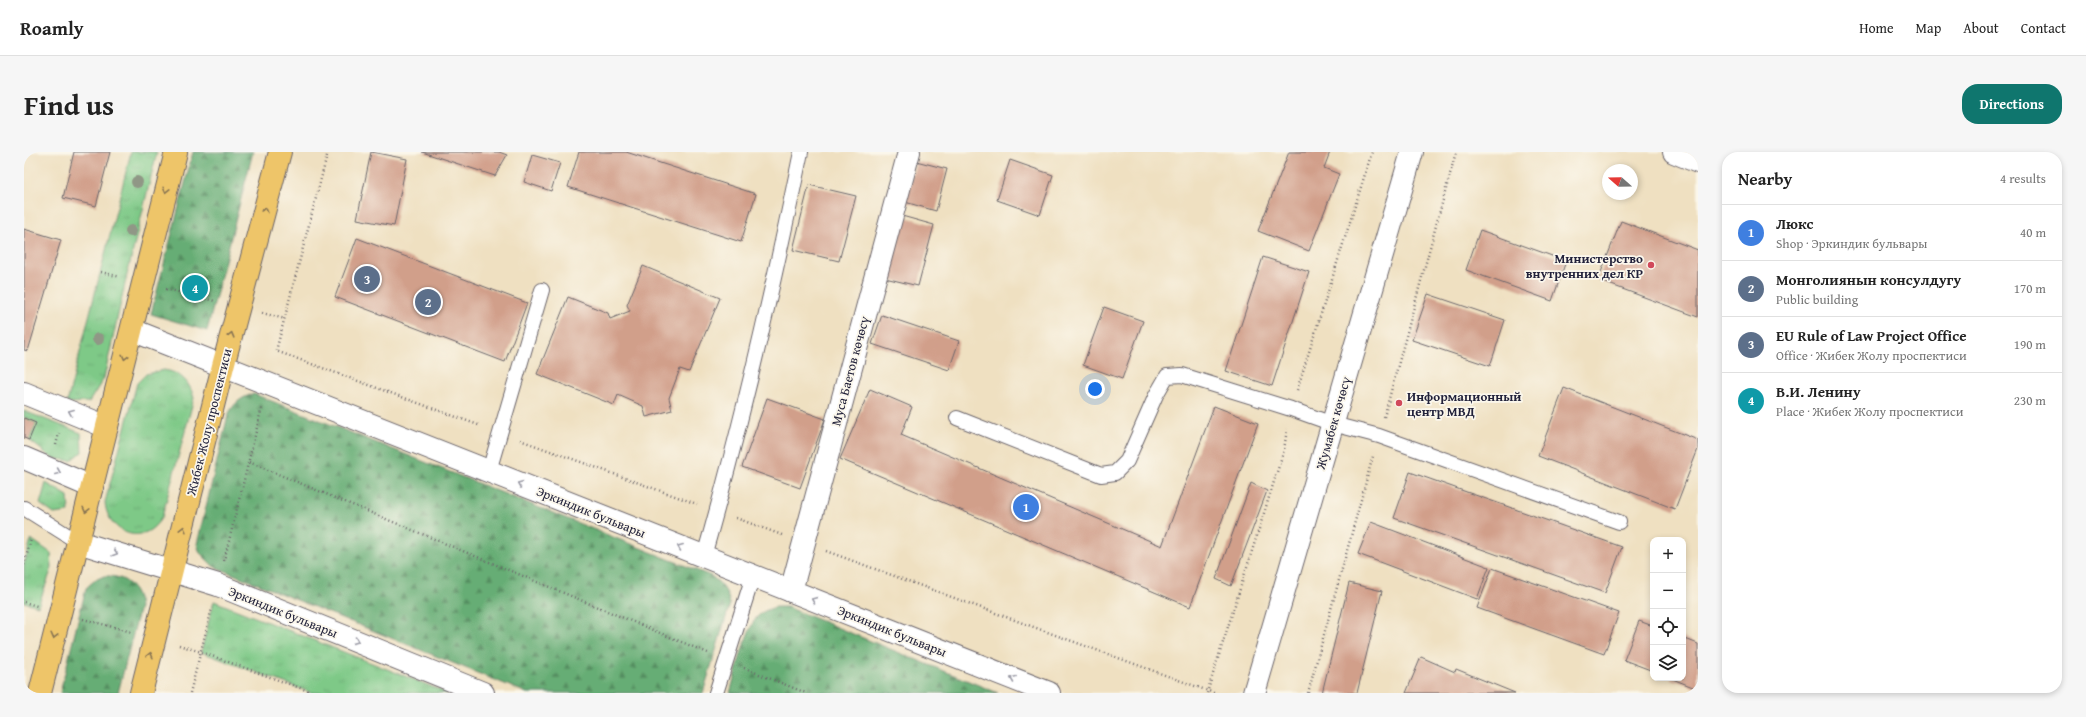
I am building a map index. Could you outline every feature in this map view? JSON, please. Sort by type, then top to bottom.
[{"type":"main road","points":[[40,693],[176,152]]},
{"type":"main road","name":"Жибек Жолу проспектиси","points":[[140,693],[223,366],[280,152]]},
{"type":"street","name":"Муса Баетов көчөсү","points":[[791,591],[909,152]]},
{"type":"street","name":"Жумабек көчөсү","points":[[1254,693],[1412,152]]},
{"type":"street","points":[[1674,152],[1698,162]]},
{"type":"street","name":"Эркиндик бульвары","points":[[132,330],[1049,693]]},
{"type":"street","points":[[24,393],[107,427]]},
{"type":"street","points":[[24,458],[92,487]]},
{"type":"street","name":"Эркиндик бульвары","points":[[78,542],[218,585],[483,693]]},
{"type":"lane","points":[[704,556],[726,480],[752,376],[801,152]]},
{"type":"lane","points":[[489,472],[542,290]]},
{"type":"lane","points":[[957,418],[1101,475],[1115,473],[1127,461],[1156,395],[1167,376],[1182,375],[1291,409],[1333,424],[1379,436],[1619,522]]},
{"type":"lane","points":[[24,508],[78,542]]},
{"type":"lane","points":[[716,693],[753,576]]},
{"type":"path","points":[[276,351],[328,152]]},
{"type":"path","points":[[1208,692],[1284,450],[1291,409],[1372,152]]},
{"type":"path","points":[[101,272],[126,279]]},
{"type":"path","points":[[165,288],[215,301]]},
{"type":"path","points":[[258,312],[285,319]]},
{"type":"path","points":[[224,562],[262,405]]},
{"type":"path","points":[[54,452],[60,431]]},
{"type":"path","points":[[249,462],[806,693]]},
{"type":"path","points":[[24,565],[31,539]]},
{"type":"path","points":[[190,693],[214,601]]},
{"type":"path","points":[[24,602],[38,606]]},
{"type":"path","points":[[79,618],[134,633]]},
{"type":"path","points":[[174,644],[201,652],[314,693]]},
{"type":"path","points":[[1192,684],[1208,692],[1214,693]]},
{"type":"green space","points":[[131,152],[157,152],[104,378],[89,402],[67,403]]},
{"type":"green space","points":[[193,152],[253,152],[207,331],[151,314]]},
{"type":"green space","points":[[164,370],[175,373],[184,379],[190,387],[194,398],[162,517],[154,527],[146,532],[130,534],[122,531],[110,519],[105,502],[137,383],[146,374]]},
{"type":"green space","points":[[254,394],[711,576],[724,588],[730,604],[703,693],[527,693],[213,566],[200,553],[197,544],[228,415],[238,401]]},
{"type":"green space","points":[[24,411],[81,433],[82,452],[71,461],[52,458],[29,440],[36,423],[24,418]]},
{"type":"green space","points":[[46,483],[68,496],[69,512],[54,514],[40,504]]},
{"type":"green space","points":[[31,539],[51,553],[52,568],[38,606],[24,602],[24,565]]},
{"type":"green space","points":[[104,576],[118,577],[129,583],[136,593],[140,607],[118,693],[60,693],[86,588],[95,580]]},
{"type":"green space","points":[[214,601],[448,693],[312,693],[201,652]]},
{"type":"green space","points":[[776,607],[787,607],[998,693],[730,693],[745,642],[753,624],[761,613]]},
{"type":"building","points":[[74,152],[110,152],[96,206],[63,198]]},
{"type":"building","points":[[371,152],[407,159],[394,226],[357,219]]},
{"type":"building","points":[[422,152],[499,152],[507,155],[495,176]]},
{"type":"building","points":[[579,152],[626,152],[756,194],[741,242],[568,187]]},
{"type":"building","points":[[1289,152],[1330,152],[1324,168],[1339,174],[1309,251],[1258,231]]},
{"type":"building","points":[[532,155],[560,163],[551,191],[524,182]]},
{"type":"building","points":[[1010,160],[1053,175],[1040,215],[997,200]]},
{"type":"building","points":[[916,161],[947,169],[936,211],[905,202]]},
{"type":"building","points":[[809,185],[856,196],[839,261],[793,250]]},
{"type":"building","points":[[902,216],[934,225],[918,286],[885,278]]},
{"type":"building","name":"Министерство внутренних дел КР","points":[[1621,221],[1698,250],[1698,317],[1598,280]]},
{"type":"building","points":[[24,229],[61,240],[28,351],[24,350]]},
{"type":"building","points":[[1480,230],[1566,261],[1552,301],[1466,270]]},
{"type":"building","points":[[357,238],[527,303],[505,362],[335,297]]},
{"type":"building","points":[[1263,257],[1309,272],[1272,386],[1226,371]]},
{"type":"building","points":[[643,266],[720,298],[689,372],[680,369],[669,398],[672,410],[646,417],[643,406],[618,395],[614,405],[537,374],[568,297],[608,313],[610,319],[630,311],[627,305]]},
{"type":"building","points":[[1428,294],[1505,320],[1490,366],[1412,340]]},
{"type":"building","points":[[1104,307],[1143,321],[1122,379],[1083,365]]},
{"type":"building","points":[[882,315],[959,341],[949,370],[872,344]]},
{"type":"building","points":[[1564,388],[1698,440],[1698,449],[1675,509],[1538,456]]},
{"type":"building","points":[[870,389],[912,407],[901,435],[1162,546],[1214,406],[1258,423],[1190,607],[840,459]]},
{"type":"building","points":[[767,398],[825,419],[800,488],[742,467]]},
{"type":"building","points":[[24,418],[36,423],[29,440],[24,438]]},
{"type":"building","points":[[1410,472],[1622,547],[1605,593],[1394,518]]},
{"type":"building","points":[[1251,483],[1267,491],[1231,586],[1216,579]]},
{"type":"building","points":[[1371,522],[1489,567],[1477,599],[1358,554]]},
{"type":"building","points":[[1492,568],[1619,613],[1604,654],[1477,608]]},
{"type":"building","points":[[1349,583],[1382,591],[1357,693],[1322,693]]},
{"type":"building","points":[[1639,621],[1650,625],[1650,670],[1624,660]]},
{"type":"building","points":[[1686,639],[1698,644],[1698,689],[1678,681],[1686,681]]},
{"type":"building","points":[[1421,657],[1455,672],[1456,669],[1515,693],[1406,693]]},
{"type":"place","name":"Министерство внутренних дел КР","points":[[1651,265]]},
{"type":"place","name":"EU Rule of Law Project Office","points":[[367,279]]},
{"type":"place","name":"В.И. Ленину","points":[[195,288]]},
{"type":"place","name":"Монголиянын консулдугу","points":[[428,302]]},
{"type":"place","name":"Информационный центр МВД","points":[[1399,403]]},
{"type":"place","name":"Люкс","points":[[1026,507]]}]
